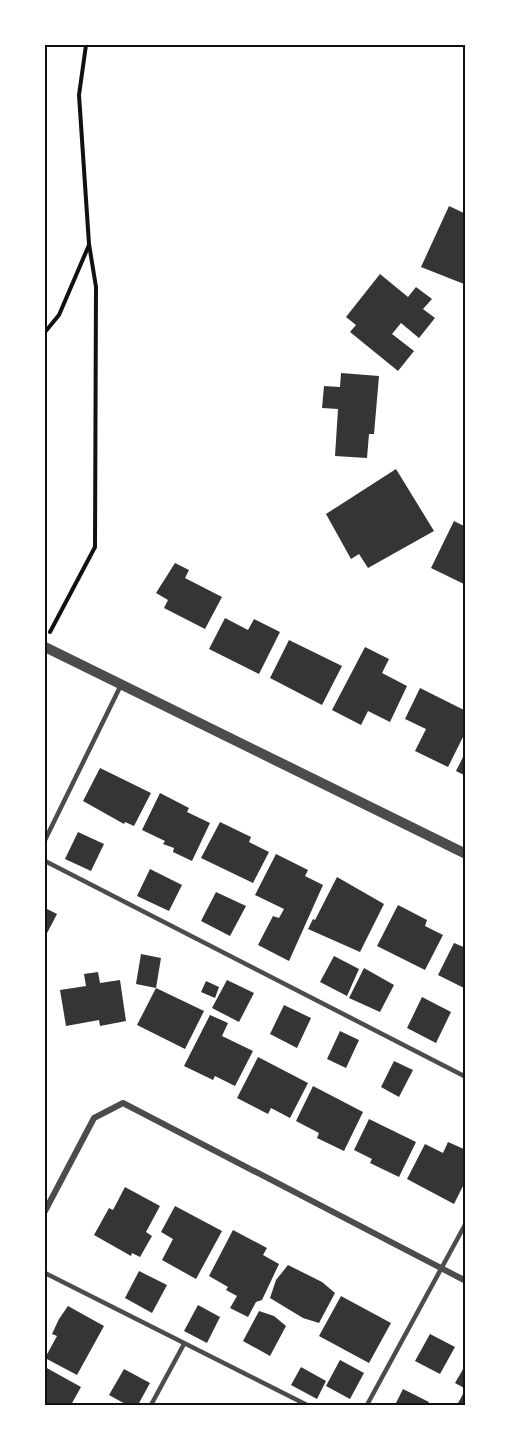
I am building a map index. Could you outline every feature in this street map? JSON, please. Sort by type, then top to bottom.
[{"type":"street","points":[[45,647],[466,854]]},
{"type":"street","points":[[45,1211],[94,1118],[123,1103],[466,1281]]},
{"type":"lane","points":[[45,840],[121,684]]},
{"type":"lane","points":[[45,861],[466,1077]]},
{"type":"lane","points":[[367,1405],[466,1223]]},
{"type":"lane","points":[[45,1273],[307,1405]]},
{"type":"lane","points":[[151,1405],[184,1344]]},
{"type":"path","points":[[55,622],[95,547],[96,287],[89,244],[79,95],[86,45]]},
{"type":"path","points":[[45,332],[59,315],[89,244]]},
{"type":"building","points":[[449,206],[466,214],[464,284],[421,267]]},
{"type":"building","points":[[380,274],[408,297],[416,287],[432,299],[423,309],[435,318],[419,338],[401,323],[392,334],[414,351],[398,371],[350,332],[356,325],[346,317]]},
{"type":"building","points":[[341,373],[379,376],[374,434],[369,434],[367,458],[335,456],[338,409],[322,408],[324,386],[340,387]]},
{"type":"building","points":[[396,469],[434,531],[368,568],[359,554],[351,559],[326,514]]},
{"type":"building","points":[[454,521],[466,527],[466,585],[431,568]]},
{"type":"building","points":[[175,563],[189,570],[185,578],[222,597],[205,629],[164,608],[168,600],[156,593]]},
{"type":"building","points":[[225,618],[248,630],[254,619],[280,632],[259,674],[209,649]]},
{"type":"building","points":[[289,640],[342,666],[322,705],[270,678]]},
{"type":"building","points":[[365,647],[389,659],[382,673],[407,686],[390,722],[368,711],[361,725],[332,710]]},
{"type":"building","points":[[420,688],[466,711],[466,731],[448,767],[415,751],[426,729],[405,719]]},
{"type":"building","points":[[466,751],[466,776],[456,771]]},
{"type":"building","points":[[100,768],[151,793],[134,826],[125,822],[124,824],[83,801]]},
{"type":"building","points":[[160,793],[189,808],[187,812],[210,823],[192,861],[173,852],[174,848],[163,844],[165,841],[142,830]]},
{"type":"building","points":[[220,822],[251,837],[249,842],[269,852],[253,883],[201,858]]},
{"type":"building","points":[[78,832],[104,844],[91,871],[65,859]]},
{"type":"building","points":[[276,854],[308,870],[305,876],[323,885],[289,961],[258,945],[273,916],[279,918],[284,909],[255,895]]},
{"type":"building","points":[[150,869],[182,885],[169,911],[137,896]]},
{"type":"building","points":[[337,877],[384,904],[360,952],[308,929]]},
{"type":"building","points":[[216,892],[246,906],[230,936],[201,921]]},
{"type":"building","points":[[398,905],[427,920],[425,926],[443,935],[425,970],[377,946]]},
{"type":"building","points":[[45,908],[57,914],[45,937]]},
{"type":"building","points":[[454,943],[466,948],[466,989],[438,975]]},
{"type":"building","points":[[141,954],[161,958],[156,988],[136,984]]},
{"type":"building","points":[[334,956],[359,969],[347,996],[320,982]]},
{"type":"building","points":[[364,968],[394,985],[380,1012],[349,998]]},
{"type":"building","points":[[98,972],[100,983],[120,980],[126,1021],[100,1026],[99,1020],[66,1026],[60,990],[86,986],[84,974]]},
{"type":"building","points":[[227,980],[254,993],[239,1022],[212,1008]]},
{"type":"building","points":[[206,981],[219,987],[215,998],[201,992]]},
{"type":"building","points":[[156,988],[204,1011],[185,1049],[137,1025]]},
{"type":"building","points":[[422,997],[451,1012],[436,1043],[407,1028]]},
{"type":"building","points":[[284,1005],[311,1018],[297,1048],[270,1034]]},
{"type":"building","points":[[210,1015],[228,1023],[222,1036],[253,1051],[235,1086],[215,1076],[213,1080],[184,1066]]},
{"type":"building","points":[[340,1031],[359,1040],[346,1068],[327,1059]]},
{"type":"building","points":[[258,1057],[308,1083],[290,1118],[271,1108],[268,1114],[237,1098]]},
{"type":"building","points":[[394,1061],[413,1070],[399,1097],[381,1087]]},
{"type":"building","points":[[313,1086],[363,1112],[344,1151],[317,1138],[319,1133],[296,1121]]},
{"type":"building","points":[[369,1119],[416,1142],[399,1177],[370,1163],[372,1159],[354,1150]]},
{"type":"building","points":[[448,1142],[466,1150],[466,1180],[454,1204],[407,1179],[425,1144],[443,1153]]},
{"type":"building","points":[[125,1187],[160,1206],[146,1232],[152,1236],[140,1257],[132,1253],[131,1256],[94,1235],[109,1208],[113,1210]]},
{"type":"building","points":[[175,1206],[222,1231],[196,1279],[162,1260],[173,1239],[161,1232]]},
{"type":"building","points":[[233,1230],[267,1248],[263,1255],[279,1264],[262,1300],[256,1302],[248,1317],[230,1308],[237,1296],[226,1290],[228,1287],[209,1276]]},
{"type":"building","points":[[288,1265],[322,1282],[335,1293],[319,1323],[303,1318],[270,1298],[276,1280]]},
{"type":"building","points":[[139,1271],[167,1285],[152,1313],[125,1298]]},
{"type":"building","points":[[341,1296],[391,1323],[369,1363],[319,1336]]},
{"type":"building","points":[[198,1305],[220,1317],[207,1343],[184,1331]]},
{"type":"building","points":[[68,1306],[104,1326],[77,1375],[45,1358],[57,1336],[52,1334]]},
{"type":"building","points":[[259,1311],[274,1316],[286,1326],[270,1356],[243,1341]]},
{"type":"building","points":[[430,1334],[455,1347],[440,1374],[415,1361]]},
{"type":"building","points":[[340,1360],[364,1373],[350,1399],[326,1386]]},
{"type":"building","points":[[466,1364],[466,1389],[455,1383]]},
{"type":"building","points":[[45,1367],[81,1387],[71,1405],[45,1405]]},
{"type":"building","points":[[301,1367],[326,1381],[317,1399],[291,1385]]},
{"type":"building","points":[[124,1369],[150,1383],[138,1405],[127,1405],[109,1395]]},
{"type":"building","points":[[403,1389],[429,1402],[427,1405],[395,1405]]},
{"type":"building","points":[[463,1394],[466,1396],[466,1405],[457,1405]]}]
